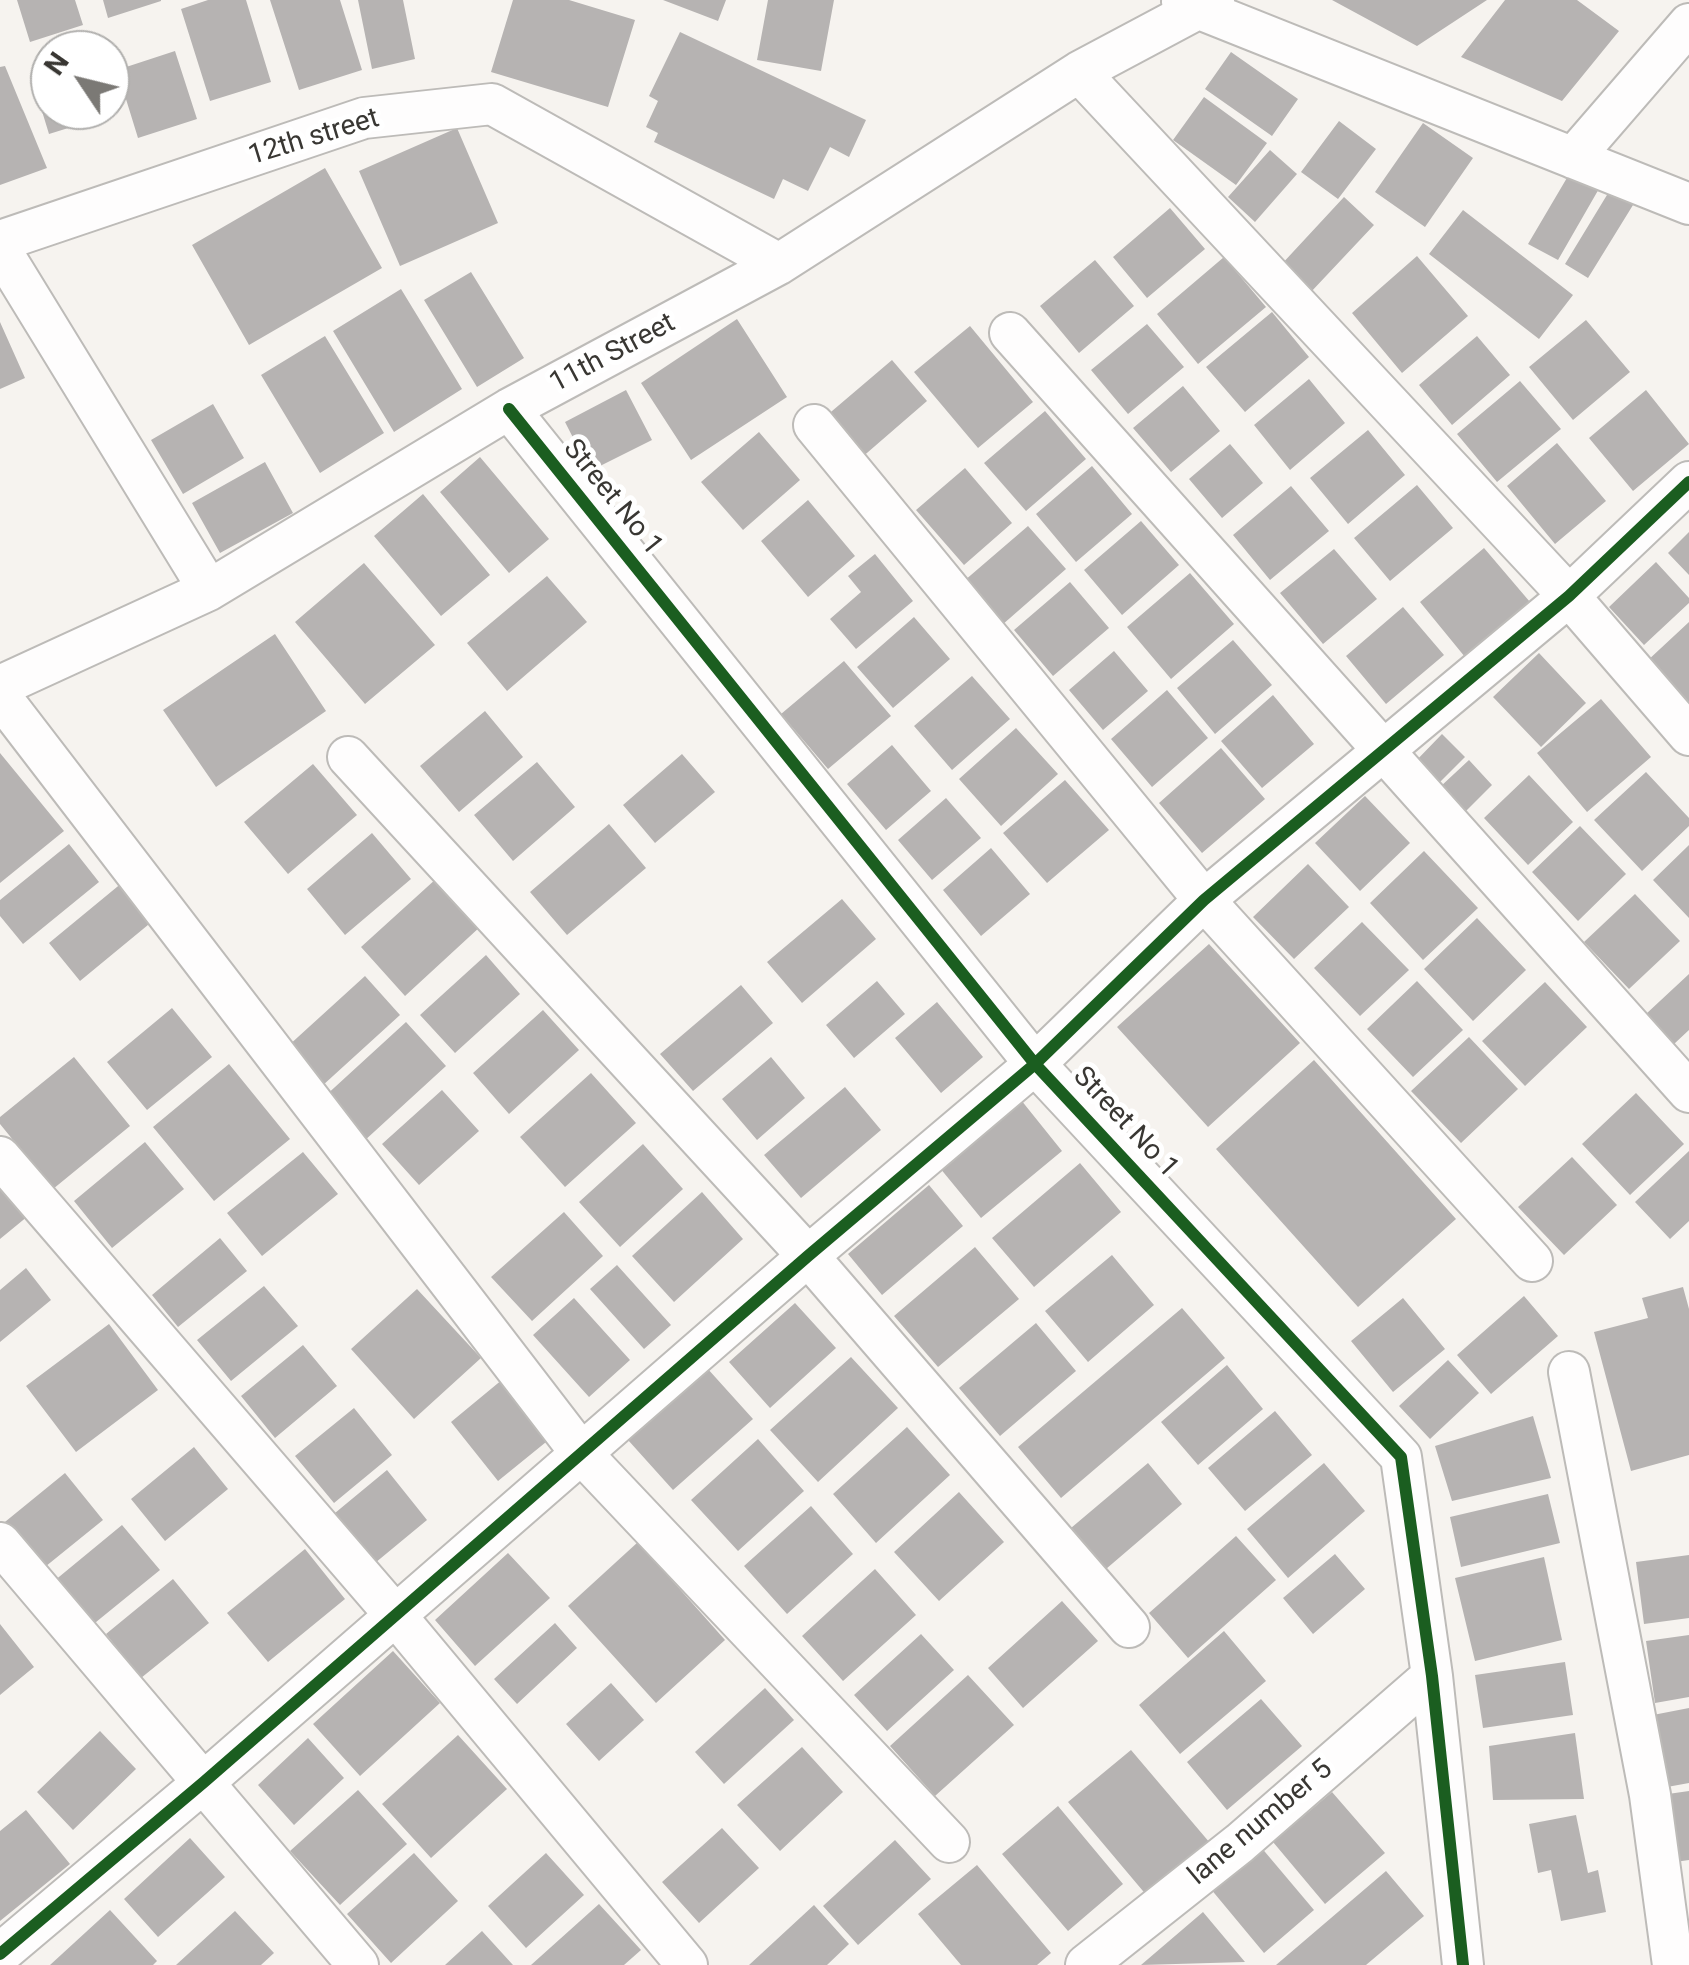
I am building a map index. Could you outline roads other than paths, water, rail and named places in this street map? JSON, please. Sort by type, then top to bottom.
[{"type":"street","name":"11th Street","points":[[0,686],[209,590],[509,410],[780,264],[1079,72],[1196,2]]},
{"type":"street","points":[[1196,2],[1689,204]]},
{"type":"street","points":[[1573,158],[1689,24]]},
{"type":"street","points":[[1079,72],[1569,596],[1689,736]]},
{"type":"street","name":"12th street","points":[[0,245],[364,118],[492,104],[780,264]]},
{"type":"street","points":[[0,245],[209,590]]},
{"type":"street","points":[[1010,333],[1689,1092]]},
{"type":"street","name":"Street No 1","points":[[509,410],[1036,1064],[1401,1457],[1432,1676],[1464,1965]]},
{"type":"street","points":[[814,425],[1204,900],[1532,1261]]},
{"type":"street","points":[[0,1954],[1036,1064],[1204,900],[1569,596],[1689,482]]},
{"type":"street","points":[[0,696],[581,1452],[949,1842]]},
{"type":"street","points":[[348,757],[808,1256],[1129,1627]]},
{"type":"street","points":[[0,1157],[396,1616],[688,1965]]},
{"type":"street","points":[[1570,1372],[1650,1794],[1672,1965]]},
{"type":"street","points":[[0,1542],[358,1965]]},
{"type":"street","name":"lane number 5","points":[[1086,1965],[1240,1843],[1432,1676]]}]
